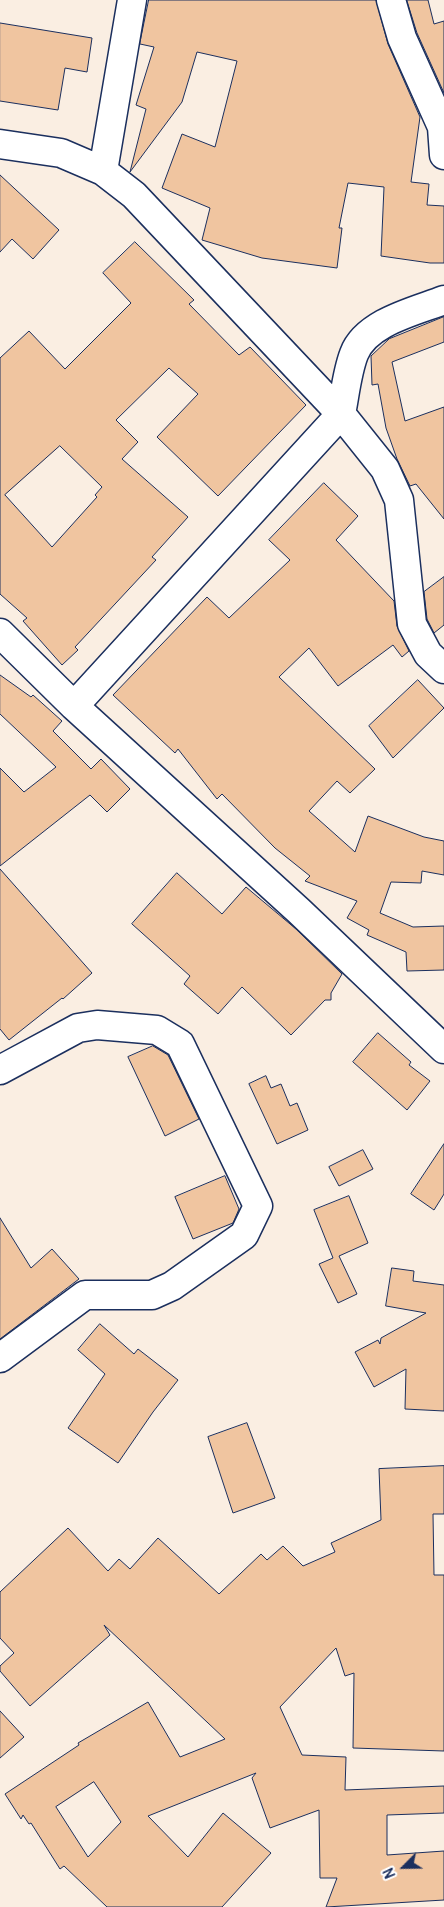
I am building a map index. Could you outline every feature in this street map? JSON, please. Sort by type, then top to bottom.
[{"type":"street","points":[[104,172],[132,0]]},
{"type":"street","points":[[390,0],[402,38],[443,127],[444,155]]},
{"type":"street","points":[[0,144],[61,153],[104,172],[134,195],[341,414],[384,469],[399,500],[412,624],[428,654],[444,669]]},
{"type":"street","points":[[74,706],[341,414],[354,352],[371,332],[386,322],[444,300]]},
{"type":"street","points":[[0,633],[74,706],[299,911],[444,1049]]},
{"type":"street","points":[[0,1070],[78,1028],[97,1025],[158,1030],[180,1044],[258,1206],[244,1235],[172,1286],[152,1294],[85,1295],[0,1358]]},
{"type":"building","points":[[149,0],[376,0],[388,44],[420,117],[411,182],[429,184],[427,205],[444,206],[444,263],[430,263],[381,256],[384,187],[348,183],[339,228],[342,228],[337,268],[262,258],[202,240],[210,208],[162,188],[182,134],[215,147],[237,61],[197,52],[182,102],[130,172],[146,109],[136,105],[154,47],[140,44]]},
{"type":"building","points":[[407,0],[428,0],[434,24],[444,21],[444,93],[417,33]]},
{"type":"building","points":[[0,23],[92,38],[87,72],[65,68],[58,110],[0,101]]},
{"type":"building","points":[[0,175],[59,230],[33,259],[12,239],[0,252]]},
{"type":"building","points":[[135,242],[194,300],[189,304],[239,355],[250,347],[306,405],[218,496],[157,437],[198,394],[169,368],[116,420],[138,442],[122,459],[188,517],[152,557],[156,560],[75,647],[78,650],[62,665],[23,621],[27,618],[0,594],[0,358],[29,331],[65,369],[131,303],[103,273]],"holes":[[[60,446],[102,487],[95,495],[97,497],[52,547],[5,495]]]},
{"type":"building","points":[[444,317],[444,342],[392,362],[405,421],[444,407],[444,519],[416,484],[410,486],[397,459],[386,428],[378,384],[372,385],[371,356],[389,339]]},
{"type":"building","points":[[324,483],[358,516],[336,540],[394,601],[397,626],[409,651],[402,657],[393,645],[338,686],[309,648],[279,677],[375,769],[350,793],[337,781],[309,811],[355,852],[368,816],[424,837],[444,841],[444,875],[422,871],[421,883],[391,882],[380,913],[413,927],[444,926],[444,970],[407,971],[406,952],[367,935],[369,930],[347,918],[357,901],[305,881],[310,876],[275,848],[222,794],[217,799],[178,749],[175,753],[113,695],[207,597],[229,618],[290,560],[269,540]]},
{"type":"building","points":[[444,577],[444,625],[434,633],[427,619],[424,592]]},
{"type":"building","points":[[0,675],[31,697],[33,695],[62,721],[53,731],[91,769],[101,759],[130,789],[107,812],[90,795],[0,866],[0,768],[24,792],[56,767],[0,714]]},
{"type":"building","points":[[418,680],[444,708],[393,758],[369,726]]},
{"type":"building","points":[[0,869],[92,973],[63,999],[9,1040],[0,1029]]},
{"type":"building","points":[[177,873],[222,914],[246,887],[296,929],[342,974],[331,993],[331,1000],[325,1000],[291,1035],[242,987],[218,1014],[184,984],[190,976],[132,924]]},
{"type":"building","points":[[378,1033],[411,1062],[409,1065],[430,1081],[407,1110],[353,1062]]},
{"type":"building","points":[[153,1046],[168,1055],[199,1119],[165,1136],[128,1057]]},
{"type":"building","points":[[266,1076],[271,1088],[281,1084],[290,1106],[297,1103],[308,1130],[277,1144],[249,1084]]},
{"type":"building","points":[[444,1144],[444,1194],[434,1210],[411,1194]]},
{"type":"building","points":[[363,1150],[373,1169],[339,1186],[329,1167]]},
{"type":"building","points":[[225,1176],[239,1209],[233,1223],[193,1239],[175,1197]]},
{"type":"building","points":[[349,1196],[368,1243],[339,1256],[357,1294],[338,1303],[319,1264],[333,1258],[314,1210]]},
{"type":"building","points":[[0,1218],[31,1268],[52,1249],[79,1279],[0,1339]]},
{"type":"building","points":[[392,1268],[414,1271],[413,1281],[444,1285],[444,1411],[405,1409],[406,1369],[374,1387],[355,1352],[378,1340],[380,1344],[381,1338],[426,1313],[386,1306]]},
{"type":"building","points":[[100,1324],[134,1354],[138,1349],[178,1380],[153,1412],[118,1463],[68,1428],[105,1374],[78,1350]]},
{"type":"building","points":[[247,1423],[275,1498],[233,1513],[208,1437]]},
{"type":"building","points":[[444,1466],[444,1514],[433,1514],[434,1575],[444,1575],[444,1751],[353,1748],[354,1673],[345,1676],[336,1648],[280,1707],[302,1755],[346,1757],[345,1790],[444,1786],[444,1813],[387,1815],[387,1855],[444,1851],[444,1900],[326,1907],[337,1878],[320,1878],[319,1810],[270,1828],[252,1778],[256,1773],[148,1816],[188,1857],[223,1813],[271,1853],[222,1907],[107,1907],[64,1866],[60,1869],[31,1823],[29,1824],[23,1815],[21,1819],[5,1794],[79,1745],[78,1743],[148,1702],[180,1757],[225,1739],[104,1625],[110,1635],[30,1706],[0,1671],[0,1666],[14,1653],[0,1638],[0,1592],[68,1528],[108,1571],[119,1559],[130,1569],[158,1538],[219,1594],[261,1554],[267,1560],[283,1546],[303,1566],[335,1552],[331,1543],[381,1520],[379,1469]],"holes":[[[94,1782],[121,1822],[88,1857],[56,1807]]]},
{"type":"building","points":[[0,1711],[24,1737],[0,1758]]}]
